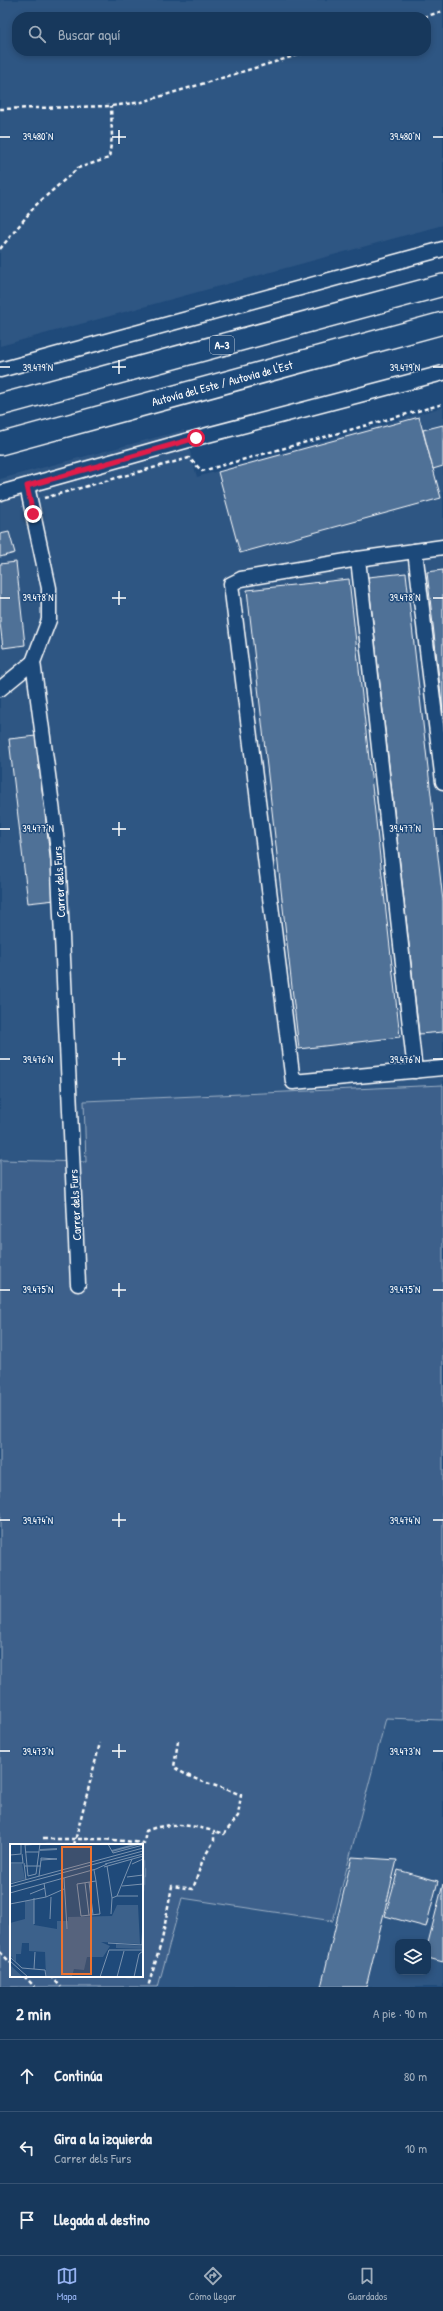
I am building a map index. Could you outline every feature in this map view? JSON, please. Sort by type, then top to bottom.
[{"type":"highway","name":"A-3","points":[[0,405],[443,285]]},
{"type":"highway","name":"Autovía del Este / Autovia de l'Est","points":[[0,444],[443,323]]},
{"type":"street","points":[[0,370],[443,249]]},
{"type":"street","points":[[0,493],[28,492],[203,436],[443,373]]},
{"type":"street","name":"Carrer dels Furs","points":[[28,492],[49,588],[48,620],[33,662],[58,850],[78,1284]]},
{"type":"street","points":[[443,547],[358,559],[241,579],[231,584],[293,1082],[443,1068]]},
{"type":"street","points":[[415,551],[443,782]]},
{"type":"street","points":[[358,559],[415,1071]]},
{"type":"street","points":[[0,689],[33,662]]},
{"type":"path","points":[[431,15],[443,11]]},
{"type":"path","points":[[0,109],[111,106],[142,102],[294,56]]},
{"type":"path","points":[[0,249],[36,205],[78,168],[109,158],[112,137],[111,106]]},
{"type":"path","points":[[28,492],[44,498],[189,458],[202,472],[443,404]]},
{"type":"path","points":[[43,1839],[103,1839],[144,1843],[146,1831],[162,1824],[191,1826],[224,1834],[238,1816],[241,1795],[225,1788],[188,1778],[174,1767],[178,1741]]},
{"type":"path","points":[[74,1844],[100,1743]]},
{"type":"path","points":[[148,1987],[162,1940],[172,1886],[193,1889],[203,1858],[214,1841],[214,1831]]},
{"type":"path","points":[[0,1952],[10,1962]]},
{"type":"path","points":[[25,1977],[35,1987]]},
{"type":"path","points":[[52,1977],[61,1987]]},
{"type":"shaded area","points":[[0,0],[443,0],[443,225],[0,346]]},
{"type":"shaded area","points":[[443,407],[443,1085],[84,1101],[86,1162],[0,1160],[0,479],[184,430],[197,477]]},
{"type":"shaded area","points":[[443,1085],[443,1720],[386,1718],[333,1921],[182,1898],[158,1987],[0,1987],[0,1160],[86,1162],[84,1101]]},
{"type":"shaded area","points":[[386,1718],[443,1720],[443,1987],[158,1987],[181,1898],[333,1921]]},
{"type":"building","points":[[419,417],[441,498],[240,553],[218,472]]},
{"type":"building","points":[[443,425],[443,466],[433,469],[423,430]]},
{"type":"building","points":[[9,532],[15,553],[0,557],[0,534]]},
{"type":"building","points":[[16,562],[25,645],[3,648],[0,623],[0,564]]},
{"type":"building","points":[[443,570],[443,713],[427,572]]},
{"type":"building","points":[[406,573],[443,901],[443,1032],[419,1034],[368,577]]},
{"type":"building","points":[[349,579],[400,1037],[299,1049],[247,590]]},
{"type":"building","points":[[36,736],[55,900],[28,903],[9,739]]},
{"type":"building","points":[[352,1857],[397,1860],[366,1987],[321,1987]]},
{"type":"building","points":[[398,1870],[438,1881],[426,1927],[385,1916]]},
{"type":"building","points":[[443,1884],[443,1962],[431,1959],[431,1939],[429,1939]]},
{"type":"route","points":[[33,514],[27,486],[196,438]]}]
